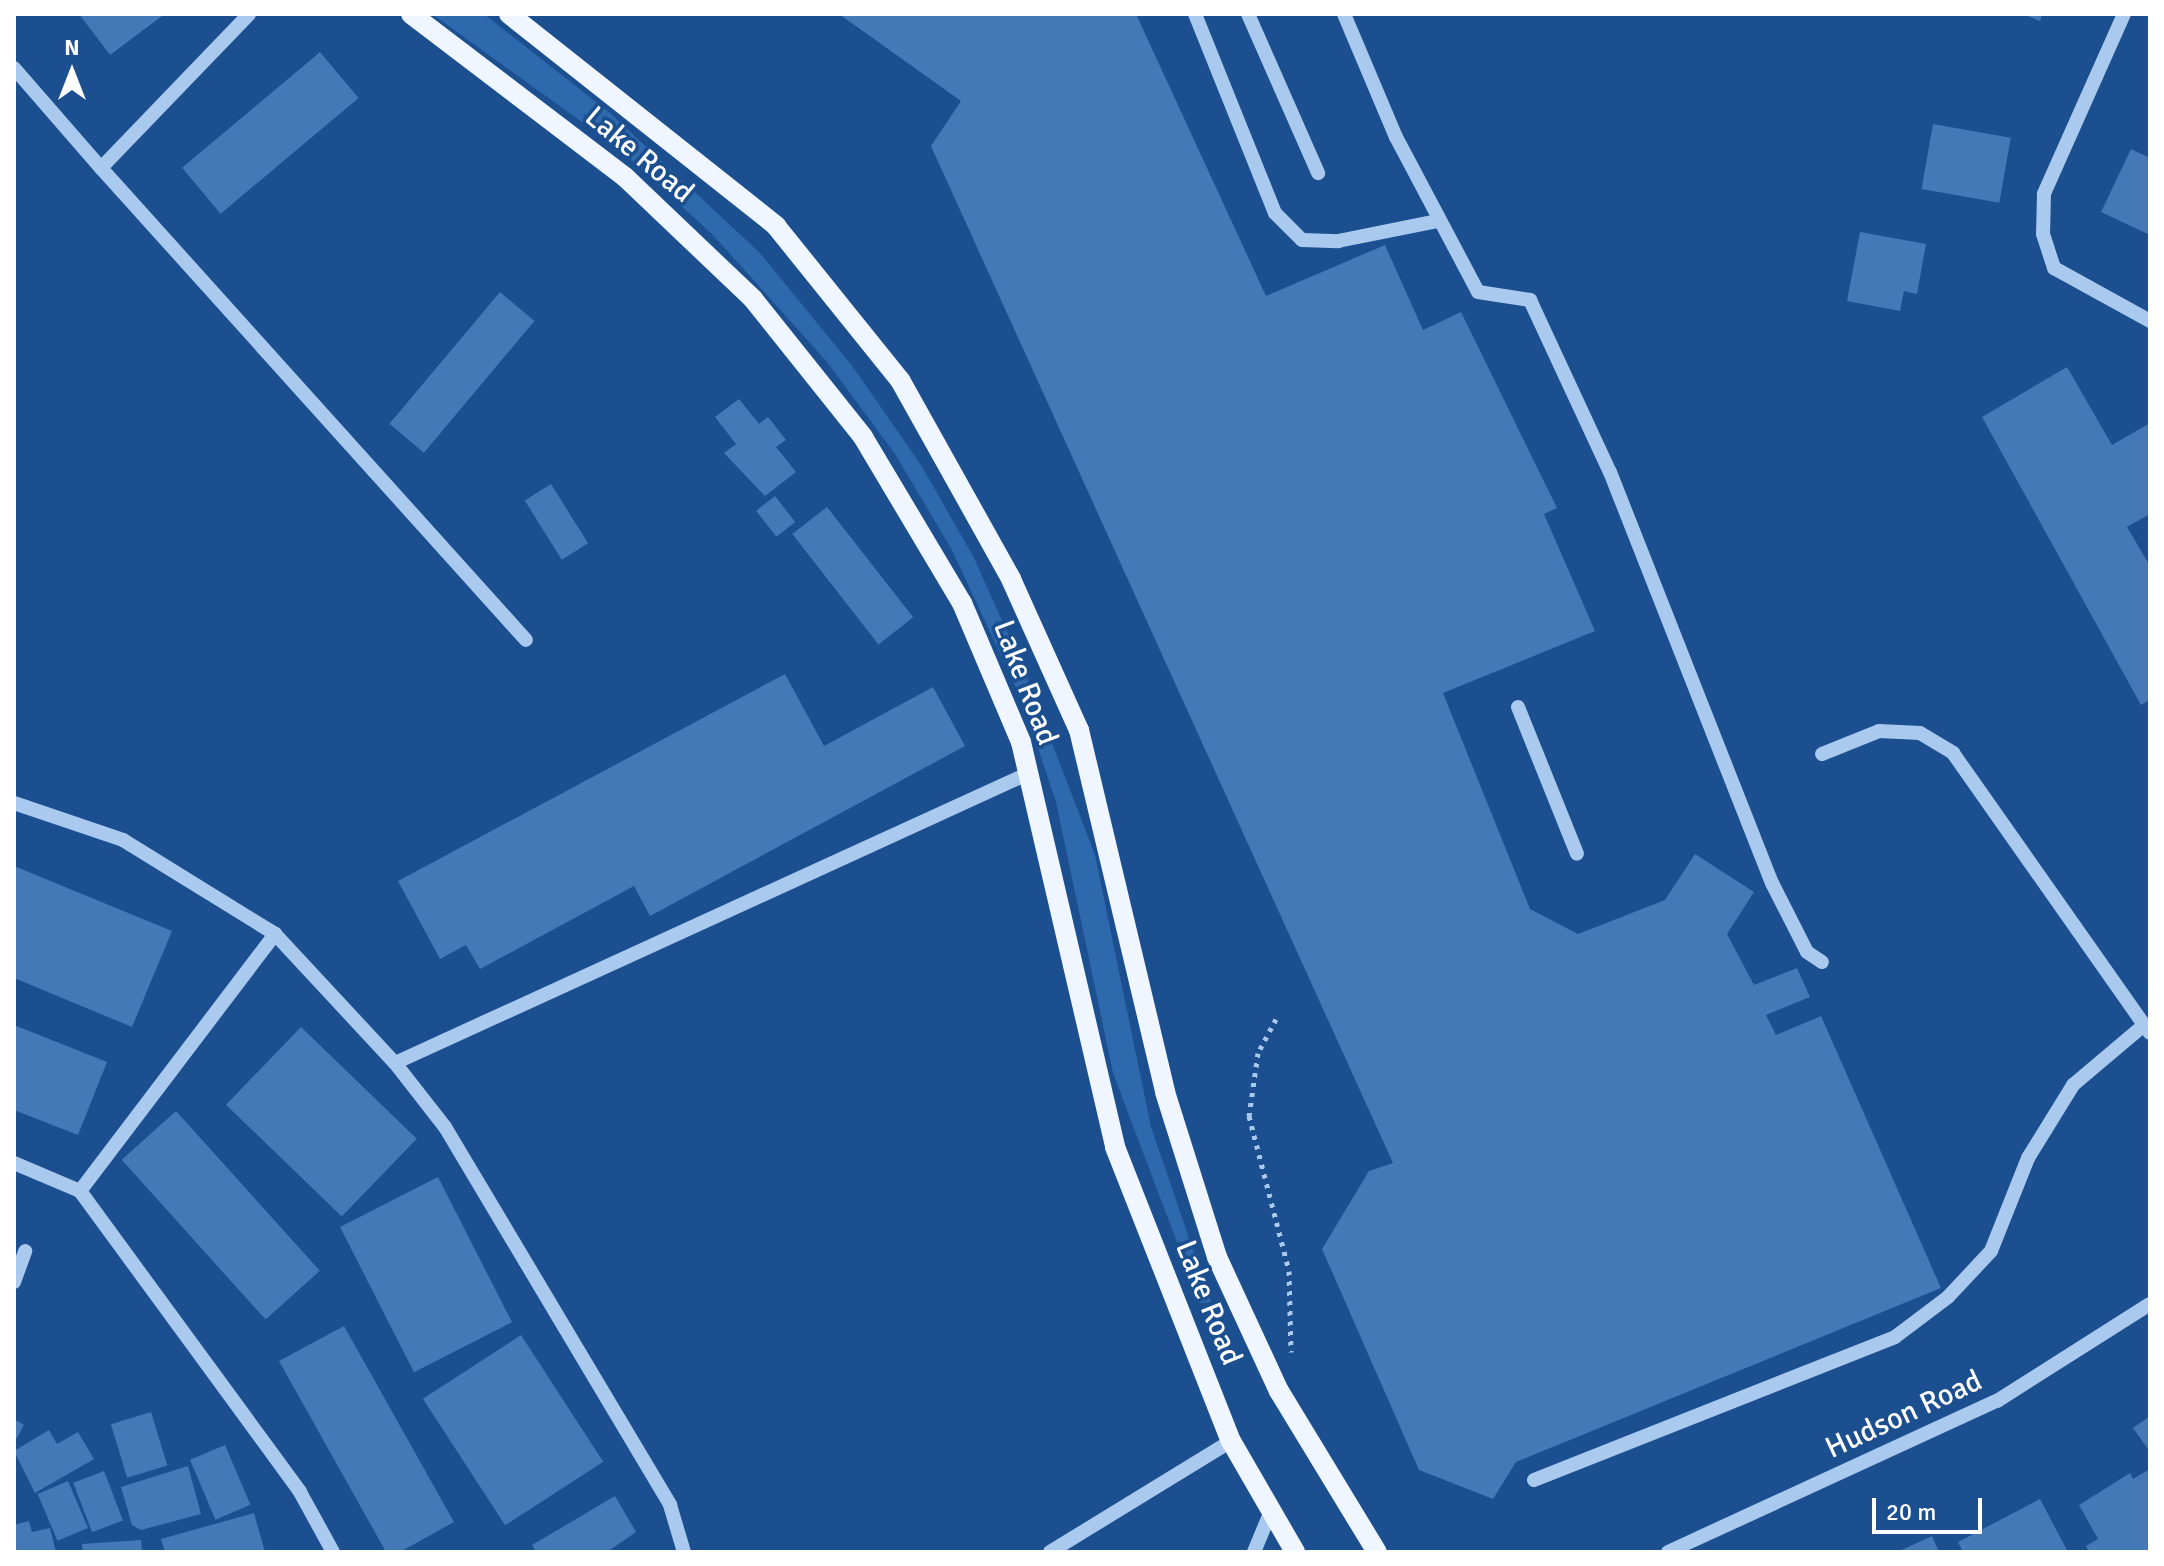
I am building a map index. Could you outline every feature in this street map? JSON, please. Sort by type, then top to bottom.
[{"type":"main road","name":"Lake Road","points":[[411,14],[625,177],[753,299],[863,437],[962,603],[1027,774],[1115,1147],[1231,1441],[1295,1552]]},
{"type":"main road","name":"Lake Road","points":[[509,14],[776,226],[900,380],[982,526],[1079,730],[1165,1092],[1217,1257],[1279,1391],[1377,1552]]},
{"type":"street","points":[[101,168],[249,14]]},
{"type":"street","points":[[1195,14],[1275,213],[1302,240],[1338,241],[1437,221]]},
{"type":"street","points":[[1248,14],[1318,173]]},
{"type":"street","points":[[1344,14],[1437,221],[1478,292],[1530,300],[1610,472],[1772,883],[1807,952],[1822,962]]},
{"type":"street","points":[[2124,14],[2044,194],[2043,234],[2054,268],[2150,321]]},
{"type":"street","points":[[14,68],[526,640]]},
{"type":"street","points":[[1518,707],[1577,854]]},
{"type":"street","points":[[1534,1480],[1895,1337],[1948,1297],[1991,1251],[2028,1158],[2073,1085],[2147,1029],[1953,753],[1920,733],[1879,731],[1822,754]]},
{"type":"street","points":[[395,1063],[1027,774]]},
{"type":"street","points":[[14,803],[123,840],[275,934],[395,1063],[445,1127],[670,1505],[684,1552]]},
{"type":"street","points":[[80,1191],[275,934]]},
{"type":"street","points":[[14,1163],[80,1191],[300,1492],[333,1552]]},
{"type":"street","points":[[14,1282],[25,1251]]},
{"type":"street","name":"Hudson Road","points":[[1668,1552],[1997,1401],[2150,1304]]},
{"type":"street","points":[[1050,1552],[1231,1441]]},
{"type":"street","points":[[1254,1552],[1271,1511]]},
{"type":"path","points":[[1276,1019],[1258,1053],[1249,1116],[1289,1271],[1293,1346],[1279,1391]]},
{"type":"shaded area","points":[[432,14],[484,14],[610,113],[760,253],[853,367],[921,465],[974,558],[1023,667],[1095,855],[1151,1127],[1211,1302],[1200,1303],[1113,1073],[1056,802],[1023,703],[952,550],[895,454],[827,362],[713,235],[618,148]]},
{"type":"building","points":[[79,14],[161,14],[162,16],[110,55]]},
{"type":"building","points":[[839,14],[1136,14],[1266,296],[1385,245],[1423,330],[1461,312],[1557,508],[1544,514],[1595,631],[1443,693],[1530,909],[1578,934],[1665,900],[1695,854],[1754,892],[1727,934],[1754,985],[1797,968],[1810,997],[1766,1015],[1776,1035],[1821,1016],[1941,1288],[1516,1462],[1493,1499],[1419,1470],[1322,1249],[1369,1171],[1393,1163],[931,146],[961,101]]},
{"type":"building","points":[[2023,14],[2042,14],[2040,21]]},
{"type":"building","points":[[320,52],[359,98],[221,214],[182,168]]},
{"type":"building","points":[[1933,124],[2011,138],[1999,203],[1922,189]]},
{"type":"building","points":[[2131,149],[2150,158],[2150,235],[2101,212]]},
{"type":"building","points":[[1860,232],[1926,244],[1917,294],[1904,291],[1900,311],[1847,301]]},
{"type":"building","points":[[500,292],[534,321],[424,453],[389,424]]},
{"type":"building","points":[[2067,367],[2112,445],[2150,423],[2150,514],[2127,527],[2150,566],[2150,700],[2141,705],[1982,417]]},
{"type":"building","points":[[739,399],[759,424],[768,417],[786,440],[776,447],[796,472],[765,496],[724,453],[736,444],[715,417]]},
{"type":"building","points":[[551,484],[588,543],[562,560],[525,500]]},
{"type":"building","points":[[775,496],[795,522],[776,537],[756,511]]},
{"type":"building","points":[[827,507],[913,617],[879,644],[792,534]]},
{"type":"building","points":[[785,674],[824,746],[933,687],[965,746],[650,916],[634,886],[480,969],[466,945],[440,959],[398,881]]},
{"type":"building","points":[[14,866],[172,931],[132,1027],[14,978]]},
{"type":"building","points":[[14,1025],[107,1062],[78,1135],[14,1110]]},
{"type":"building","points":[[301,1027],[417,1139],[342,1217],[226,1105]]},
{"type":"building","points":[[176,1111],[320,1271],[266,1320],[122,1160]]},
{"type":"building","points":[[438,1177],[512,1322],[414,1372],[340,1227]]},
{"type":"building","points":[[344,1326],[454,1522],[400,1552],[386,1552],[279,1361]]},
{"type":"building","points":[[521,1335],[603,1462],[505,1525],[423,1399]]},
{"type":"building","points":[[151,1412],[167,1466],[127,1478],[111,1424]]},
{"type":"building","points":[[2150,1416],[2150,1452],[2133,1428]]},
{"type":"building","points":[[14,1419],[24,1425],[14,1443]]},
{"type":"building","points":[[49,1430],[57,1444],[78,1432],[94,1459],[35,1493],[14,1451]]},
{"type":"building","points":[[225,1445],[250,1505],[215,1520],[190,1460]]},
{"type":"building","points":[[188,1466],[201,1514],[141,1530],[132,1525],[121,1487]]},
{"type":"building","points":[[2148,1470],[2150,1552],[2089,1552],[2086,1546],[2098,1539],[2079,1505],[2130,1473],[2133,1479]]},
{"type":"building","points":[[104,1471],[123,1520],[92,1532],[73,1483]]},
{"type":"building","points":[[68,1481],[88,1528],[58,1541],[38,1494]]},
{"type":"building","points":[[615,1496],[636,1532],[607,1552],[536,1552],[532,1545]]},
{"type":"building","points":[[2040,1499],[2068,1552],[1963,1552],[1958,1542]]},
{"type":"building","points":[[254,1513],[265,1552],[165,1552],[161,1539]]},
{"type":"building","points":[[29,1521],[32,1532],[50,1528],[56,1552],[14,1552],[14,1525]]},
{"type":"building","points":[[1932,1536],[1939,1552],[1897,1552]]},
{"type":"building","points":[[141,1540],[142,1552],[83,1552],[82,1544]]}]
